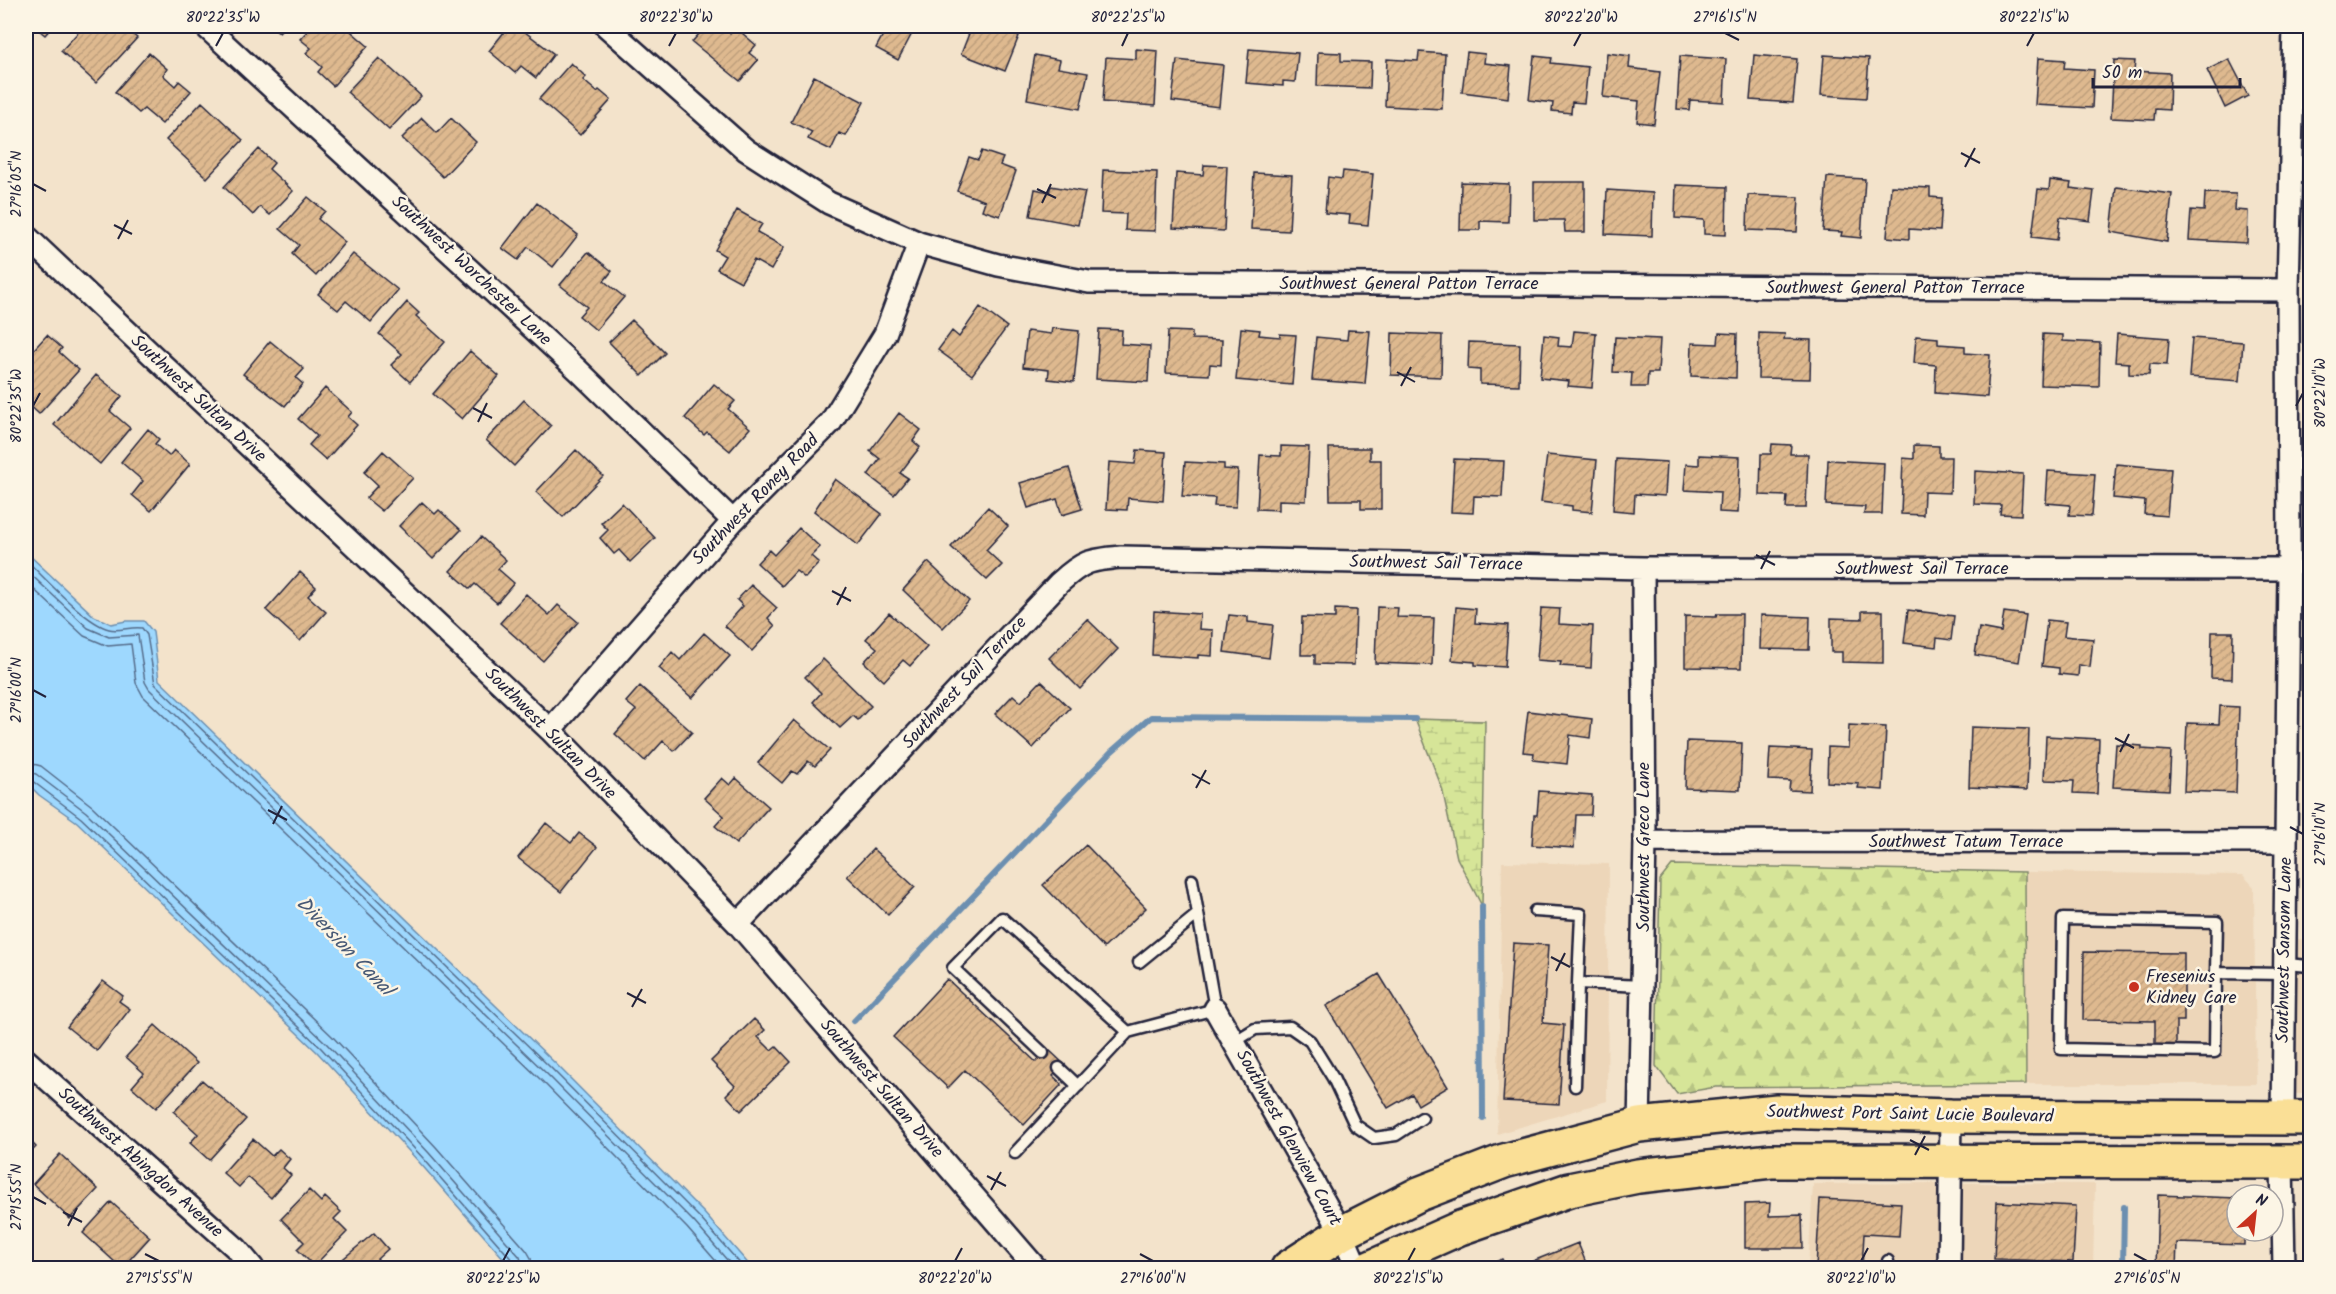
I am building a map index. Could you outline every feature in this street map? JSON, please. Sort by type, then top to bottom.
[{"type":"main road","name":"Southwest Port Saint Lucie Boulevard","points":[[1288,1269],[1341,1233],[1419,1194],[1504,1161],[1640,1125],[1777,1111],[1951,1116],[2297,1118]]},
{"type":"main road","points":[[1370,1269],[1460,1228],[1569,1190],[1638,1176],[1771,1161],[2296,1162]]},
{"type":"street","name":"Southwest Worchester Lane","points":[[205,26],[570,362],[733,521]]},
{"type":"street","name":"Southwest General Patton Terrace","points":[[606,26],[746,150],[829,203],[919,243],[998,265],[1089,282],[2288,290]]},
{"type":"street","name":"Southwest Sansom Lane","points":[[2294,26],[2288,290],[2289,569],[2285,969],[2297,1118]]},
{"type":"street","name":"Southwest Sultan Drive","points":[[26,237],[550,730],[738,924],[1036,1269]]},
{"type":"street","name":"Southwest Roney Road","points":[[550,730],[733,521],[831,422],[885,334],[919,243]]},
{"type":"street","name":"Southwest Sail Terrace","points":[[738,924],[1059,583],[1074,569],[1089,560],[1133,558],[1643,568],[2289,569]]},
{"type":"street","name":"Southwest Greco Lane","points":[[1640,1125],[1645,841],[1643,568]]},
{"type":"street","name":"Southwest Tatum Terrace","points":[[1645,841],[2286,842]]},
{"type":"street","name":"Southwest Glenview Court","points":[[1215,1009],[1341,1233],[1357,1269]]},
{"type":"street","name":"Southwest Abingdon Avenue","points":[[26,1060],[237,1250],[253,1269]]},
{"type":"street","points":[[1949,1269],[1951,1116]]},
{"type":"street","points":[[2284,1269],[2296,1162]]},
{"type":"lane","points":[[1015,1153],[1128,1032],[1215,1009],[1192,880]]},
{"type":"lane","points":[[1535,911],[1581,914],[1575,1086]]},
{"type":"lane","points":[[1139,962],[1198,914]]},
{"type":"lane","points":[[1043,1053],[953,968],[1002,918],[1128,1032]]},
{"type":"lane","points":[[2063,919],[2217,922],[2216,972],[2215,1052],[2061,1049],[2063,919]]},
{"type":"lane","points":[[2216,972],[2310,966]]},
{"type":"lane","points":[[1578,983],[1642,986]]},
{"type":"lane","points":[[1234,1042],[1256,1029],[1290,1027],[1310,1041],[1333,1078],[1355,1125],[1374,1138],[1396,1135],[1422,1118]]},
{"type":"lane","points":[[1059,1068],[1078,1086]]},
{"type":"shaded area","points":[[1502,862],[1609,864],[1607,1101],[1497,1134]]},
{"type":"shaded area","points":[[2025,872],[2243,875],[2254,887],[2256,1084],[2026,1084]]},
{"type":"shaded area","points":[[2296,939],[2310,940],[2310,1094],[2294,1094]]},
{"type":"shaded area","points":[[1940,1183],[1939,1268],[1808,1268],[1813,1184]]},
{"type":"shaded area","points":[[1961,1183],[2095,1184],[2093,1268],[1959,1268]]},
{"type":"green space","points":[[1415,719],[1485,721],[1482,906],[1457,858],[1442,788]]},
{"type":"green space","points":[[1672,865],[2025,872],[2026,1084],[1716,1087],[1677,1094],[1656,1066],[1660,880]]},
{"type":"water","name":"Diversion Canal","points":[[26,552],[94,616],[111,624],[144,621],[153,632],[159,680],[555,1063],[704,1213],[752,1268],[512,1268],[419,1162],[317,1052],[77,822],[39,795],[26,782]]},
{"type":"building","points":[[34,26],[53,26],[45,35]]},
{"type":"building","points":[[84,26],[123,26],[137,38],[96,83],[61,51]]},
{"type":"building","points":[[271,26],[285,26],[279,32]]},
{"type":"building","points":[[312,26],[345,26],[368,46],[333,86],[318,72],[322,67],[306,53],[311,48],[300,39]]},
{"type":"building","points":[[466,26],[478,26],[472,32]]},
{"type":"building","points":[[509,26],[517,26],[554,54],[536,78],[521,66],[515,73],[489,51]]},
{"type":"building","points":[[706,26],[721,26],[730,33],[735,27],[756,45],[749,53],[758,60],[740,81],[692,42]]},
{"type":"building","points":[[871,26],[916,26],[898,60],[876,48],[884,33]]},
{"type":"building","points":[[972,26],[993,26],[1019,36],[1005,71],[961,54]]},
{"type":"building","points":[[1136,49],[1158,51],[1155,106],[1103,102],[1106,57],[1136,59]]},
{"type":"building","points":[[1249,49],[1298,53],[1295,82],[1283,81],[1283,86],[1246,83]]},
{"type":"building","points":[[1318,52],[1341,53],[1341,61],[1371,62],[1370,88],[1317,86]]},
{"type":"building","points":[[1419,52],[1445,54],[1442,109],[1385,106],[1387,59],[1418,61]]},
{"type":"building","points":[[1467,52],[1485,54],[1484,63],[1511,66],[1508,98],[1462,92]]},
{"type":"building","points":[[149,53],[167,69],[163,75],[175,86],[179,81],[191,91],[162,124],[144,109],[139,113],[115,92]]},
{"type":"building","points":[[1607,53],[1630,56],[1629,68],[1660,72],[1654,124],[1637,122],[1639,101],[1603,97]]},
{"type":"building","points":[[1035,55],[1060,60],[1058,68],[1088,73],[1080,109],[1027,99]]},
{"type":"building","points":[[1754,55],[1797,59],[1793,103],[1750,100]]},
{"type":"building","points":[[1824,55],[1869,58],[1866,98],[1821,95]]},
{"type":"building","points":[[1534,56],[1552,58],[1551,63],[1588,67],[1584,103],[1572,102],[1571,113],[1552,111],[1553,103],[1529,100]]},
{"type":"building","points":[[1680,56],[1726,59],[1724,102],[1690,100],[1689,110],[1677,109]]},
{"type":"building","points":[[379,58],[421,96],[389,130],[347,92]]},
{"type":"building","points":[[2038,58],[2065,60],[2064,68],[2094,70],[2092,108],[2035,105]]},
{"type":"building","points":[[2229,59],[2248,96],[2225,108],[2207,70]]},
{"type":"building","points":[[1177,60],[1223,65],[1219,107],[1172,101]]},
{"type":"building","points":[[2114,60],[2135,61],[2134,71],[2170,73],[2169,110],[2155,109],[2154,120],[2111,118]]},
{"type":"building","points":[[571,63],[586,77],[583,80],[611,100],[580,135],[539,99]]},
{"type":"building","points":[[814,76],[864,102],[846,136],[839,133],[831,150],[808,139],[812,132],[791,122]]},
{"type":"building","points":[[202,102],[243,140],[207,178],[166,140]]},
{"type":"building","points":[[422,118],[437,133],[451,118],[476,142],[443,177],[402,138]]},
{"type":"building","points":[[259,149],[274,163],[269,169],[293,191],[270,215],[260,207],[253,215],[224,187]]},
{"type":"building","points":[[982,151],[1003,158],[1000,165],[1016,171],[1000,216],[982,210],[985,201],[957,191],[969,157],[978,160]]},
{"type":"building","points":[[1204,165],[1227,166],[1224,231],[1173,228],[1176,173],[1203,175]]},
{"type":"building","points":[[1103,170],[1157,172],[1155,231],[1125,230],[1126,214],[1101,213]]},
{"type":"building","points":[[1343,171],[1373,174],[1368,225],[1349,223],[1350,215],[1325,213],[1328,177],[1342,179]]},
{"type":"building","points":[[1254,173],[1292,175],[1289,231],[1251,229]]},
{"type":"building","points":[[1827,177],[1865,179],[1861,238],[1841,236],[1842,232],[1823,231]]},
{"type":"building","points":[[2050,180],[2071,183],[2070,188],[2094,191],[2090,221],[2060,217],[2057,240],[2032,237],[2038,189],[2049,190]]},
{"type":"building","points":[[1461,182],[1509,184],[1508,222],[1480,221],[1480,230],[1460,230]]},
{"type":"building","points":[[1534,182],[1585,182],[1585,232],[1565,232],[1564,220],[1534,220]]},
{"type":"building","points":[[1676,185],[1727,187],[1726,235],[1704,234],[1704,220],[1675,218]]},
{"type":"building","points":[[1051,186],[1085,192],[1078,225],[1030,216],[1035,189],[1049,192]]},
{"type":"building","points":[[1891,186],[1930,188],[1930,197],[1942,198],[1940,231],[1909,229],[1909,239],[1887,237]]},
{"type":"building","points":[[2116,187],[2172,194],[2167,242],[2111,232]]},
{"type":"building","points":[[1607,190],[1653,193],[1652,236],[1605,234]]},
{"type":"building","points":[[2205,193],[2236,194],[2235,210],[2248,211],[2247,243],[2189,240],[2191,210],[2204,211]]},
{"type":"building","points":[[1748,195],[1799,197],[1797,232],[1747,230]]},
{"type":"building","points":[[308,197],[325,211],[318,219],[345,242],[316,276],[292,254],[299,245],[280,229]]},
{"type":"building","points":[[537,203],[578,235],[553,267],[528,247],[518,260],[502,248]]},
{"type":"building","points":[[737,210],[762,224],[757,232],[784,247],[771,270],[754,260],[741,282],[717,269],[725,256],[715,250]]},
{"type":"building","points":[[588,252],[612,271],[604,281],[624,297],[596,330],[579,316],[587,307],[560,285]]},
{"type":"building","points":[[353,254],[398,290],[371,322],[346,301],[338,310],[318,294]]},
{"type":"building","points":[[407,302],[419,313],[416,316],[445,342],[410,382],[391,365],[402,354],[379,334]]},
{"type":"building","points":[[980,307],[1007,327],[972,375],[938,350],[952,331],[959,337]]},
{"type":"building","points":[[632,320],[665,353],[642,376],[609,342]]},
{"type":"building","points":[[1052,328],[1079,331],[1074,382],[1048,379],[1049,370],[1023,367],[1027,331],[1051,334]]},
{"type":"building","points":[[1241,328],[1260,330],[1259,335],[1280,337],[1280,334],[1296,335],[1292,385],[1236,380]]},
{"type":"building","points":[[1099,329],[1122,330],[1121,344],[1150,346],[1148,382],[1096,379]]},
{"type":"building","points":[[1348,330],[1370,331],[1365,384],[1312,380],[1316,337],[1347,340]]},
{"type":"building","points":[[1168,331],[1192,332],[1192,339],[1222,340],[1221,365],[1210,364],[1209,375],[1166,373]]},
{"type":"building","points":[[1574,331],[1596,333],[1592,388],[1568,386],[1569,381],[1540,378],[1544,335],[1559,337],[1558,346],[1572,347]]},
{"type":"building","points":[[1392,333],[1442,335],[1441,377],[1391,375]]},
{"type":"building","points":[[1719,333],[1737,334],[1736,378],[1691,376],[1692,343],[1718,344]]},
{"type":"building","points":[[1759,333],[1785,334],[1784,339],[1811,340],[1810,379],[1758,378]]},
{"type":"building","points":[[2043,334],[2063,335],[2063,341],[2100,343],[2099,387],[2041,385]]},
{"type":"building","points":[[2117,334],[2169,338],[2167,365],[2150,364],[2149,375],[2129,374],[2129,363],[2115,362]]},
{"type":"building","points":[[47,335],[62,348],[59,352],[79,370],[39,414],[26,402],[26,358]]},
{"type":"building","points":[[1916,336],[1938,338],[1938,344],[1965,346],[1965,353],[1990,355],[1987,397],[1935,393],[1936,365],[1914,363]]},
{"type":"building","points":[[1615,337],[1660,339],[1658,373],[1648,373],[1647,387],[1631,387],[1632,373],[1613,372]]},
{"type":"building","points":[[2192,338],[2243,342],[2240,381],[2189,377]]},
{"type":"building","points":[[270,341],[304,369],[296,378],[303,384],[285,406],[243,374]]},
{"type":"building","points":[[1469,342],[1520,344],[1519,385],[1480,384],[1480,370],[1468,369]]},
{"type":"building","points":[[470,351],[499,376],[462,419],[433,394]]},
{"type":"building","points":[[96,375],[122,396],[110,411],[130,428],[100,464],[54,425]]},
{"type":"building","points":[[714,384],[735,401],[728,409],[750,428],[730,451],[707,432],[704,435],[685,418]]},
{"type":"building","points":[[325,388],[352,412],[348,417],[357,425],[326,460],[309,445],[317,436],[298,419]]},
{"type":"building","points":[[524,400],[551,426],[514,466],[486,440]]},
{"type":"building","points":[[899,413],[921,430],[913,441],[920,447],[900,473],[908,478],[894,495],[868,475],[880,459],[870,451]]},
{"type":"building","points":[[148,429],[159,439],[155,444],[169,456],[174,450],[190,464],[151,511],[132,495],[143,481],[121,462]]},
{"type":"building","points":[[1772,444],[1791,445],[1790,454],[1808,454],[1806,508],[1786,508],[1787,496],[1760,495],[1761,454],[1771,454]]},
{"type":"building","points":[[1914,445],[1939,446],[1939,457],[1951,457],[1950,493],[1924,492],[1923,515],[1901,514],[1903,458],[1914,459]]},
{"type":"building","points":[[1281,446],[1309,447],[1306,501],[1279,500],[1279,510],[1257,509],[1260,455],[1281,456]]},
{"type":"building","points":[[1329,448],[1370,448],[1370,460],[1381,460],[1381,509],[1361,509],[1361,500],[1330,500]]},
{"type":"building","points":[[576,450],[603,476],[563,517],[536,492]]},
{"type":"building","points":[[1137,450],[1166,452],[1163,501],[1128,498],[1127,510],[1106,509],[1109,462],[1135,464]]},
{"type":"building","points":[[383,451],[413,478],[382,511],[366,498],[378,485],[364,472]]},
{"type":"building","points":[[1547,455],[1597,460],[1592,512],[1572,510],[1572,506],[1541,502]]},
{"type":"building","points":[[1699,455],[1740,457],[1738,513],[1719,512],[1720,492],[1684,490],[1686,464],[1699,465]]},
{"type":"building","points":[[1454,459],[1504,461],[1502,497],[1474,496],[1473,513],[1451,512]]},
{"type":"building","points":[[1616,459],[1667,462],[1665,496],[1635,494],[1634,512],[1613,510]]},
{"type":"building","points":[[1828,460],[1884,463],[1882,514],[1864,514],[1865,507],[1826,505]]},
{"type":"building","points":[[1185,462],[1224,464],[1224,469],[1238,470],[1236,507],[1214,506],[1215,498],[1182,496]]},
{"type":"building","points":[[2116,464],[2171,469],[2167,516],[2144,514],[2145,501],[2113,498]]},
{"type":"building","points":[[1069,468],[1082,509],[1062,515],[1057,499],[1028,508],[1020,483]]},
{"type":"building","points":[[1975,471],[2023,474],[2021,515],[2000,514],[2001,505],[1974,504]]},
{"type":"building","points":[[2048,471],[2095,474],[2092,516],[2069,515],[2070,505],[2046,503]]},
{"type":"building","points":[[835,479],[882,514],[858,545],[814,511]]},
{"type":"building","points":[[422,502],[435,514],[439,510],[461,530],[433,559],[399,526]]},
{"type":"building","points":[[622,503],[655,538],[630,562],[619,550],[614,554],[600,538],[608,530],[601,523]]},
{"type":"building","points":[[988,507],[1008,526],[986,550],[1002,565],[987,580],[951,547]]},
{"type":"building","points":[[799,528],[820,547],[811,556],[819,563],[805,578],[796,571],[782,586],[757,563],[769,550],[774,555]]},
{"type":"building","points":[[481,537],[506,560],[498,569],[514,583],[497,603],[475,584],[470,589],[450,571]]},
{"type":"building","points":[[928,562],[969,601],[943,628],[903,590]]},
{"type":"building","points":[[300,572],[316,587],[308,596],[326,612],[300,641],[266,610]]},
{"type":"building","points":[[751,585],[777,608],[768,618],[775,626],[752,651],[725,626],[743,606],[737,600]]},
{"type":"building","points":[[526,594],[549,615],[558,605],[578,622],[543,661],[500,623]]},
{"type":"building","points":[[1377,607],[1398,608],[1397,617],[1434,618],[1432,665],[1375,663]]},
{"type":"building","points":[[1456,607],[1476,609],[1475,623],[1508,625],[1505,667],[1475,665],[1475,662],[1452,660]]},
{"type":"building","points":[[1541,608],[1560,609],[1559,624],[1593,626],[1591,668],[1560,666],[1561,662],[1537,660]]},
{"type":"building","points":[[1335,609],[1356,610],[1354,665],[1315,664],[1315,655],[1301,655],[1302,617],[1335,618]]},
{"type":"building","points":[[1908,610],[1954,616],[1951,640],[1937,638],[1936,647],[1904,643]]},
{"type":"building","points":[[1154,611],[1200,614],[1199,629],[1213,630],[1212,656],[1198,655],[1198,658],[1152,655]]},
{"type":"building","points":[[1862,611],[1883,611],[1883,663],[1842,662],[1842,652],[1831,652],[1831,618],[1862,619]]},
{"type":"building","points":[[2004,612],[2026,615],[2019,662],[1975,655],[1979,628],[2001,632]]},
{"type":"building","points":[[889,613],[927,647],[910,666],[903,660],[884,681],[864,662],[877,648],[866,639]]},
{"type":"building","points":[[1717,614],[1742,614],[1741,668],[1685,667],[1685,616],[1716,617]]},
{"type":"building","points":[[1229,615],[1248,617],[1248,622],[1273,625],[1269,658],[1224,652]]},
{"type":"building","points":[[1761,615],[1810,617],[1809,650],[1760,649]]},
{"type":"building","points":[[1087,619],[1118,649],[1080,689],[1049,658]]},
{"type":"building","points":[[2047,620],[2066,622],[2064,636],[2093,639],[2090,667],[2079,665],[2078,676],[2059,674],[2059,668],[2042,666]]},
{"type":"building","points":[[2212,632],[2233,632],[2232,679],[2211,678]]},
{"type":"building","points":[[704,633],[730,656],[692,698],[659,668],[672,652],[680,660]]},
{"type":"building","points":[[823,659],[871,706],[858,720],[853,716],[840,728],[813,702],[821,693],[805,677]]},
{"type":"building","points":[[1041,681],[1070,708],[1033,748],[995,714],[1013,695],[1021,702]]},
{"type":"building","points":[[640,686],[692,732],[674,751],[663,741],[645,761],[615,734],[636,710],[626,702]]},
{"type":"building","points":[[2220,706],[2239,707],[2236,793],[2184,791],[2187,723],[2219,724]]},
{"type":"building","points":[[1528,711],[1592,719],[1590,738],[1570,735],[1567,764],[1533,760],[1534,753],[1523,752]]},
{"type":"building","points":[[794,720],[830,750],[815,766],[808,761],[797,774],[792,771],[782,783],[758,763]]},
{"type":"building","points":[[1849,725],[1886,727],[1883,790],[1858,788],[1859,784],[1827,782],[1828,747],[1848,748]]},
{"type":"building","points":[[1971,727],[2029,729],[2027,790],[1969,787]]},
{"type":"building","points":[[2046,736],[2099,739],[2097,794],[2073,793],[2074,781],[2044,780]]},
{"type":"building","points":[[1687,741],[1742,743],[1740,790],[1685,788]]},
{"type":"building","points":[[2116,744],[2171,751],[2169,790],[2113,787]]},
{"type":"building","points":[[1770,748],[1812,750],[1810,791],[1789,790],[1790,781],[1768,780]]},
{"type":"building","points":[[722,778],[730,785],[736,778],[769,807],[736,844],[715,826],[724,816],[704,798]]},
{"type":"building","points":[[1539,791],[1592,795],[1591,815],[1576,815],[1574,848],[1532,845],[1534,815],[1537,815]]},
{"type":"building","points":[[546,823],[571,843],[579,833],[597,847],[561,892],[518,858]]},
{"type":"building","points":[[1086,845],[1146,908],[1104,948],[1043,885]]},
{"type":"building","points":[[873,849],[915,887],[888,915],[847,876]]},
{"type":"building","points":[[1513,943],[1548,945],[1543,1023],[1564,1025],[1559,1104],[1503,1101]]},
{"type":"building","name":"Fresenius Kidney Care","points":[[2084,952],[2184,953],[2184,1021],[2176,1021],[2176,1047],[2155,1047],[2155,1021],[2083,1020]]},
{"type":"building","points":[[1379,974],[1448,1087],[1418,1105],[1412,1094],[1388,1108],[1326,1006]]},
{"type":"building","points":[[947,979],[1036,1062],[1048,1049],[1064,1064],[1053,1076],[1062,1084],[1024,1125],[965,1070],[948,1088],[893,1037]]},
{"type":"building","points":[[103,981],[123,996],[119,1001],[130,1009],[97,1051],[67,1027]]},
{"type":"building","points":[[754,1019],[765,1030],[758,1037],[771,1050],[776,1046],[791,1062],[741,1111],[726,1095],[735,1086],[711,1061]]},
{"type":"building","points":[[155,1025],[197,1063],[156,1108],[132,1087],[144,1073],[126,1057]]},
{"type":"building","points":[[202,1080],[246,1119],[209,1160],[190,1143],[198,1134],[174,1112]]},
{"type":"building","points":[[26,1137],[36,1147],[26,1157]]},
{"type":"building","points":[[253,1139],[272,1156],[279,1149],[290,1159],[283,1168],[291,1175],[271,1198],[248,1177],[239,1187],[223,1173]]},
{"type":"building","points":[[60,1154],[98,1189],[70,1219],[33,1184]]},
{"type":"building","points":[[309,1190],[321,1202],[325,1197],[341,1212],[334,1219],[347,1232],[314,1266],[297,1249],[304,1242],[281,1219]]},
{"type":"building","points":[[2158,1195],[2225,1198],[2225,1243],[2244,1243],[2244,1245],[2177,1243],[2176,1268],[2156,1268]]},
{"type":"building","points":[[1820,1199],[1901,1203],[1899,1236],[1864,1234],[1862,1268],[1816,1268]]},
{"type":"building","points":[[111,1202],[150,1237],[122,1268],[111,1268],[116,1263],[83,1233]]},
{"type":"building","points":[[1997,1202],[2076,1206],[2073,1262],[1994,1259]]},
{"type":"building","points":[[1770,1203],[1769,1216],[1802,1215],[1803,1248],[1745,1248],[1745,1204]]},
{"type":"building","points":[[374,1233],[388,1249],[377,1259],[385,1268],[332,1268]]},
{"type":"building","points":[[1578,1243],[1588,1268],[1536,1268],[1533,1261]]},
{"type":"building","points":[[1502,1259],[1507,1268],[1482,1268]]},
{"type":"waterway","points":[[854,1021],[1111,752],[1151,717],[1415,719]]},
{"type":"waterway","points":[[1482,906],[1483,1118]]},
{"type":"waterway","points":[[2123,1268],[2124,1207]]},
{"type":"place","name":"Fresenius Kidney Care","points":[[2134,987]]}]
